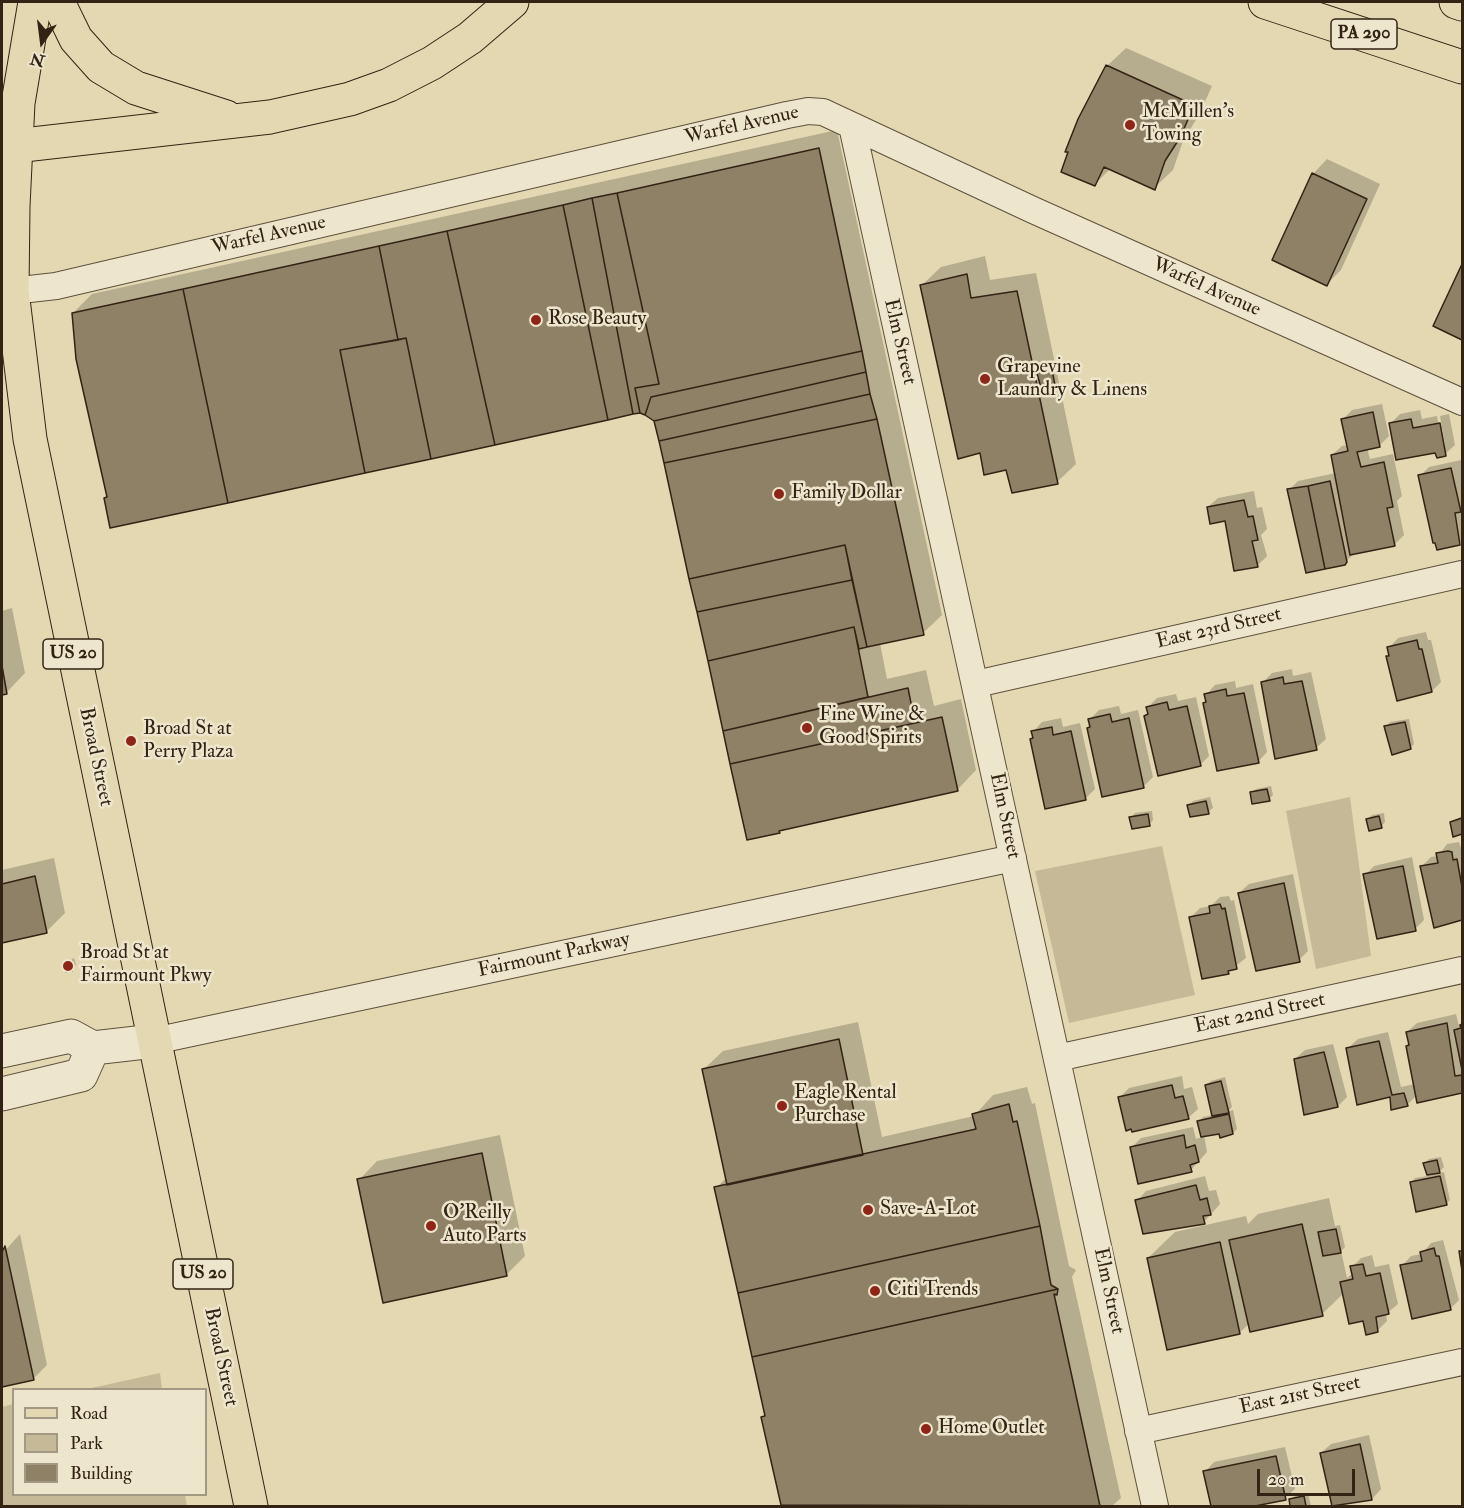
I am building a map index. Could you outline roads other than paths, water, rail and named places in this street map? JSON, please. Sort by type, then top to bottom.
[{"type":"main road","name":"Broad Street","points":[[35,2],[18,103],[12,291],[30,439],[251,1506]]},
{"type":"main road","points":[[58,2],[76,39],[98,64],[117,78],[159,97],[239,121]]},
{"type":"main road","points":[[15,146],[239,121],[311,110],[388,85],[432,63],[471,38],[512,2]]},
{"type":"main road","name":"PA 290","points":[[1265,2],[1462,67]]},
{"type":"main road","points":[[1456,2],[1462,4]]},
{"type":"street","name":"Warfel Avenue","points":[[12,291],[56,286],[787,115],[823,112],[1462,402]]},
{"type":"street","name":"Elm Street","points":[[852,126],[1155,1506]]},
{"type":"street","name":"East 23rd Street","points":[[976,684],[1462,574]]},
{"type":"street","name":"Fairmount Parkway","points":[[2,1051],[71,1036],[93,1048],[154,1041],[1013,858]]},
{"type":"street","name":"East 22nd Street","points":[[1057,1058],[1462,970]]},
{"type":"street","points":[[2,1094],[81,1075],[93,1048]]},
{"type":"street","name":"East 21st Street","points":[[1138,1431],[1462,1362]]},
{"type":"place","name":"McMillen's Towing","points":[[1130,125]]},
{"type":"place","name":"Rose Beauty","points":[[536,320]]},
{"type":"place","name":"Grapevine Laundry & Linens","points":[[985,379]]},
{"type":"place","name":"Family Dollar","points":[[779,494]]},
{"type":"place","name":"Fine Wine & Good Spirits","points":[[807,728]]},
{"type":"place","name":"Broad St at Perry Plaza","points":[[131,741]]},
{"type":"place","name":"Broad St at Fairmount Pkwy","points":[[68,966]]},
{"type":"place","name":"Eagle Rental Purchase","points":[[782,1106]]},
{"type":"place","name":"Save-A-Lot","points":[[868,1210]]},
{"type":"place","name":"O'Reilly Auto Parts","points":[[431,1226]]},
{"type":"place","name":"Citi Trends","points":[[875,1291]]},
{"type":"place","name":"Home Outlet","points":[[926,1429]]}]
